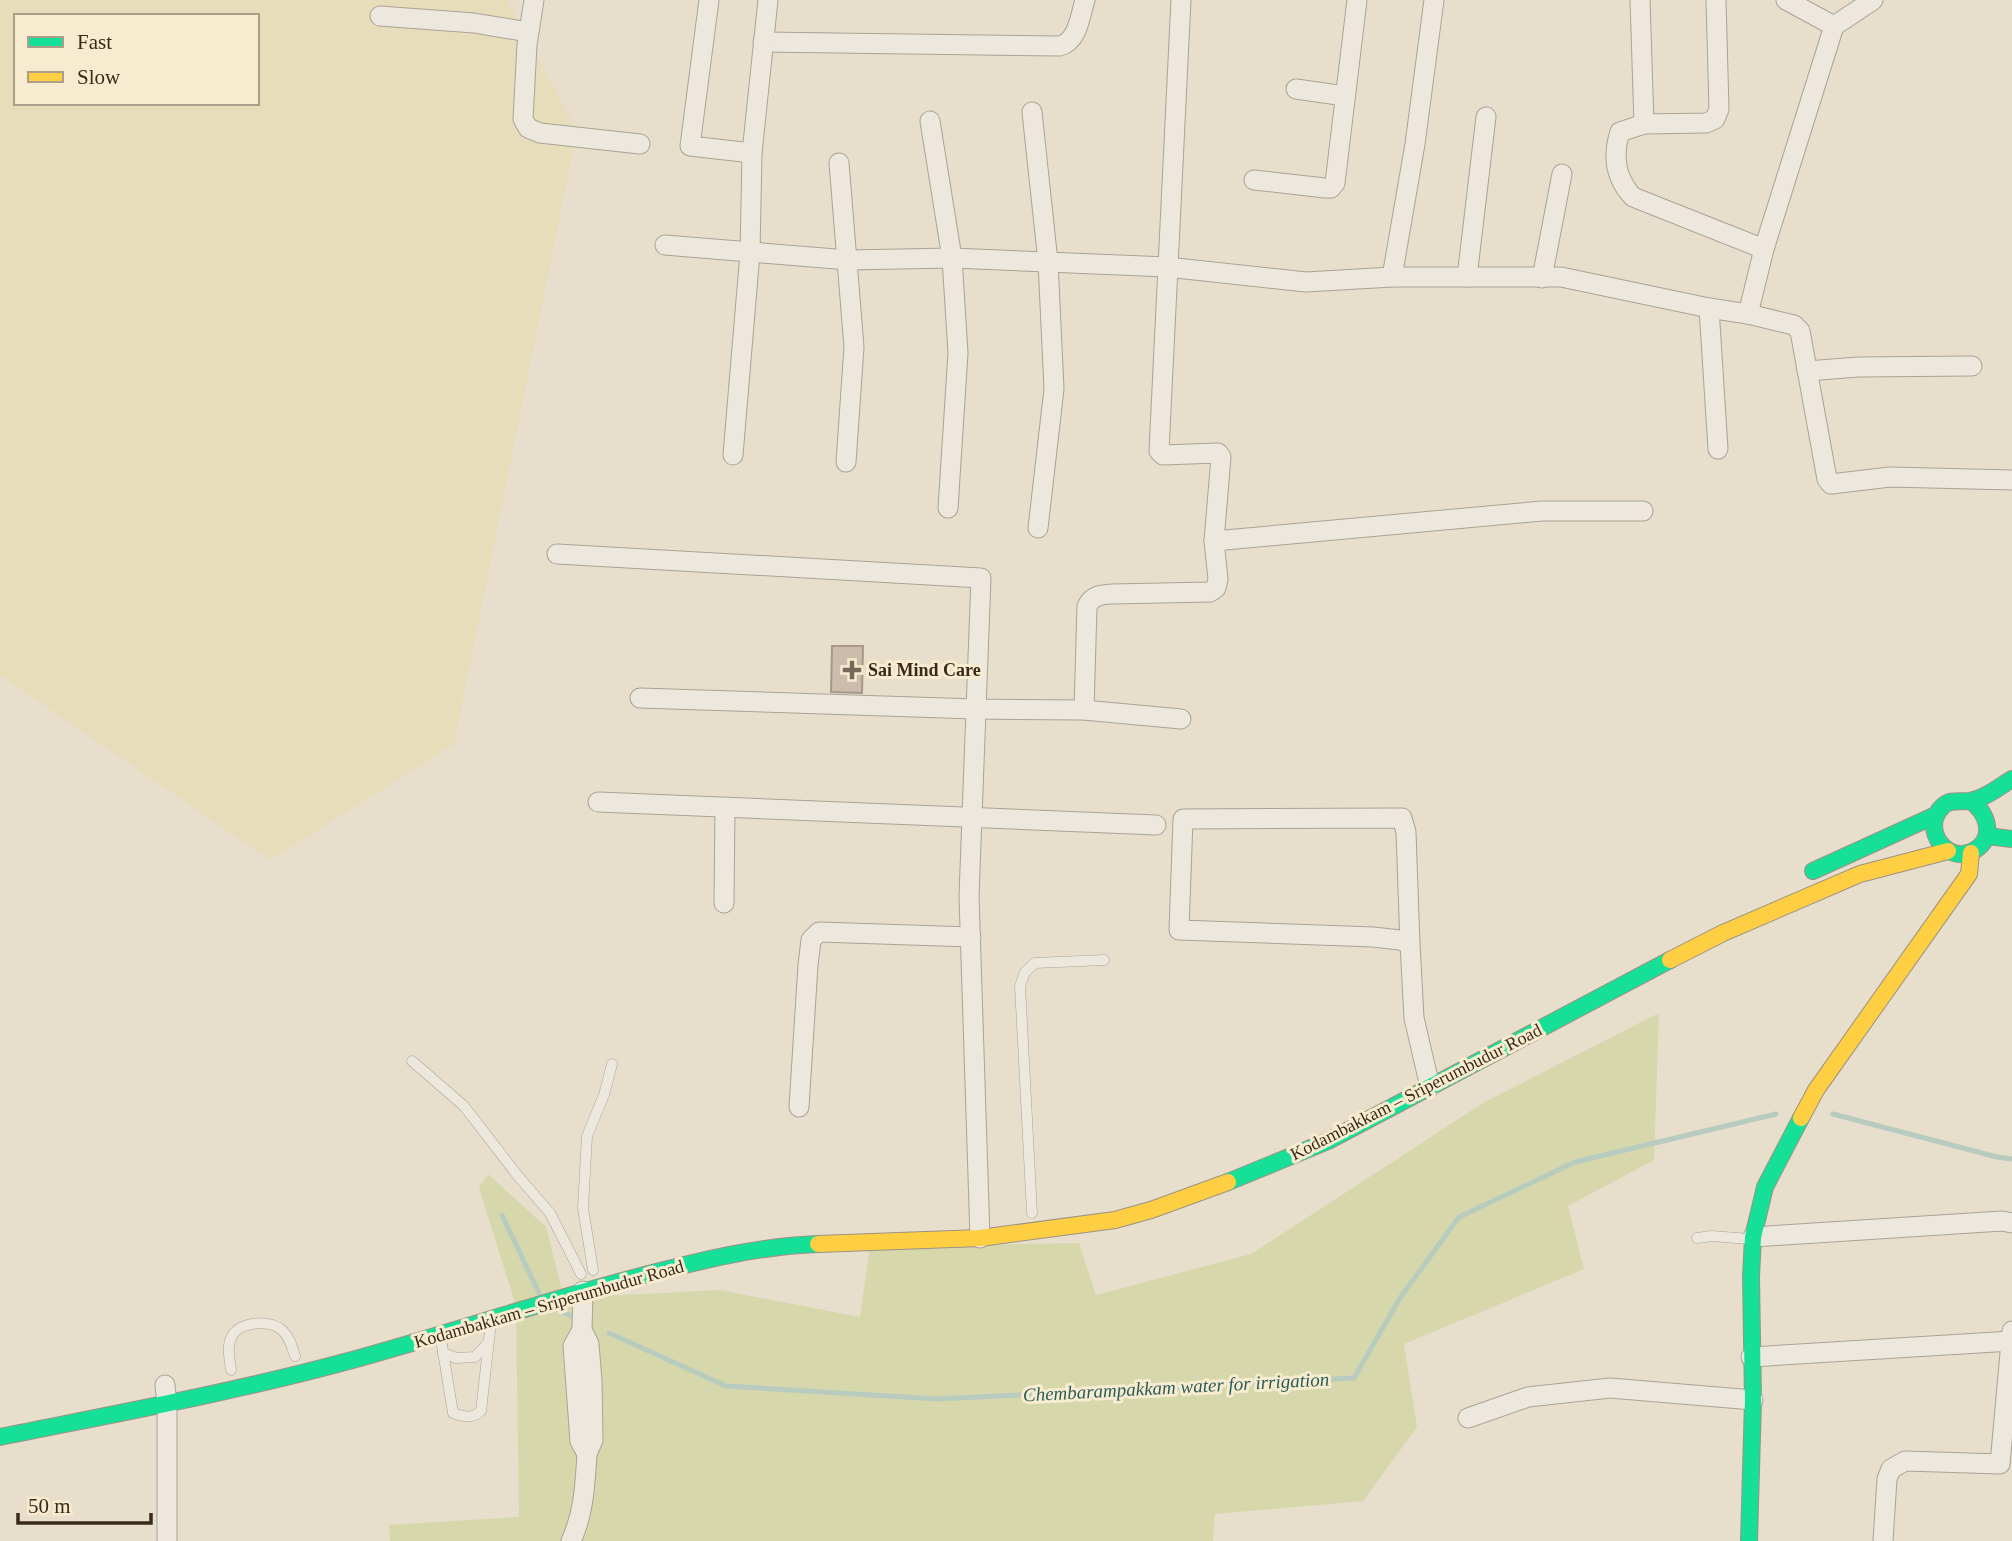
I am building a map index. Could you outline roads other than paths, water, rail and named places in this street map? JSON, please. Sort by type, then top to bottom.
[{"type":"main road","points":[[1971,801],[2012,779]]},
{"type":"main road","points":[[1948,851],[1936,839],[1933,830],[1936,815],[1940,808],[1960,799],[1981,807],[1992,826],[2012,839]]},
{"type":"main road","points":[[1797,878],[1936,815]]},
{"type":"main road","points":[[1749,1541],[1753,1400],[1753,1238],[1765,1187],[1816,1090],[1969,874],[1971,853],[1979,848],[1992,826]]},
{"type":"main road","name":"Kodambakkam – Sriperumbudur Road","points":[[0,1437],[70,1425],[166,1390],[341,1363],[496,1317],[582,1278],[678,1266],[781,1245],[979,1223],[1115,1220],[1151,1210],[1266,1168],[1328,1141],[1426,1073],[1723,933],[1860,874],[1948,851],[1961,855],[1971,853]]},
{"type":"main road","points":[[289,1357],[316,1351]]},
{"type":"main road","points":[[40,1413],[92,1402]]},
{"type":"street","points":[[534,0],[528,32],[523,120],[528,128],[540,133],[640,144]]},
{"type":"street","points":[[709,0],[690,146],[752,153]]},
{"type":"street","points":[[733,455],[750,253],[752,153],[768,0]]},
{"type":"street","points":[[763,43],[1060,46],[1067,44],[1073,37],[1085,0]]},
{"type":"street","points":[[1084,709],[1087,606],[1091,599],[1112,594],[1210,592],[1216,588],[1218,579],[1214,541],[1221,468],[1218,453],[1163,455],[1159,451],[1181,0]]},
{"type":"street","points":[[1254,180],[1331,188],[1335,183],[1357,0]]},
{"type":"street","points":[[1392,277],[1415,144],[1434,0]]},
{"type":"street","points":[[1640,0],[1644,124]]},
{"type":"street","points":[[1716,0],[1719,109],[1715,119],[1706,123],[1644,124],[1620,132],[1616,144],[1616,161],[1620,180],[1633,198],[1765,249]]},
{"type":"street","points":[[1786,0],[1834,26]]},
{"type":"street","points":[[1748,314],[1765,249],[1834,26],[1873,0]]},
{"type":"street","points":[[380,16],[474,23],[528,32]]},
{"type":"street","points":[[1296,89],[1345,96]]},
{"type":"street","points":[[1032,112],[1048,262],[1054,389],[1038,528]]},
{"type":"street","points":[[1467,277],[1486,117]]},
{"type":"street","points":[[930,121],[952,258],[958,353],[948,508]]},
{"type":"street","points":[[839,163],[854,346],[846,462]]},
{"type":"street","points":[[1542,278],[1562,174]]},
{"type":"street","points":[[666,245],[848,260],[952,258],[1167,267],[1306,282],[1392,277],[1561,278],[1794,325],[1800,331],[1827,479],[1831,484],[1890,477],[2012,480]]},
{"type":"street","points":[[1709,308],[1718,449]]},
{"type":"street","points":[[1807,372],[1858,367],[1972,366]]},
{"type":"street","points":[[1214,541],[1542,510],[1643,511]]},
{"type":"street","points":[[557,554],[981,578],[970,896],[979,1223]]},
{"type":"street","points":[[640,698],[975,709],[1084,709],[1181,719]]},
{"type":"street","points":[[598,802],[1156,825]]},
{"type":"street","points":[[724,903],[725,807]]},
{"type":"street","points":[[1409,944],[1400,940],[1373,937],[1179,930],[1183,819],[1402,818],[1406,832],[1413,1018],[1426,1073]]},
{"type":"street","points":[[799,1107],[808,965],[811,940],[819,932],[971,937]]},
{"type":"street","points":[[1753,1238],[2002,1221],[2012,1223]]},
{"type":"street","points":[[570,1541],[579,1522],[585,1493],[587,1454],[593,1440],[584,1381],[589,1344],[582,1330],[582,1278]]},
{"type":"street","points":[[1751,1357],[2012,1338],[2000,1464],[1905,1461],[1891,1469],[1886,1479],[1882,1541]]},
{"type":"street","points":[[1468,1418],[1528,1396],[1610,1388],[1753,1400]]},
{"type":"street","points":[[166,1390],[167,1541]]},
{"type":"lane","points":[[1031,1212],[1020,986],[1026,972],[1035,962],[1104,960]]},
{"type":"lane","points":[[412,1062],[464,1106],[550,1213],[582,1278]]},
{"type":"lane","points":[[582,1278],[587,1136],[604,1095],[612,1064]]},
{"type":"lane","points":[[1697,1238],[1753,1238]]},
{"type":"lane","points":[[440,1334],[453,1413],[465,1417],[475,1416],[481,1411],[488,1343],[496,1317]]},
{"type":"lane","points":[[231,1370],[229,1354],[232,1336],[238,1329],[251,1325],[267,1323],[276,1326],[290,1340],[289,1357]]},
{"type":"lane","points":[[443,1353],[467,1359],[475,1357],[488,1343]]},
{"type":"waterway","name":"Chembarampakkam water for irrigation","points":[[609,1333],[726,1386],[937,1399],[1354,1378],[1400,1298],[1459,1217],[1575,1162],[1776,1114]]},
{"type":"waterway","name":"Chembarampakkam water for irrigation","points":[[1833,1114],[2012,1159]]},
{"type":"waterway","name":"Chembarampakkam water for irrigation","points":[[502,1215],[539,1293]]},
{"type":"waterway","name":"Chembarampakkam water for irrigation","points":[[558,1310],[571,1316]]},
{"type":"place","name":"Sai Mind Care","points":[[852,670]]}]
